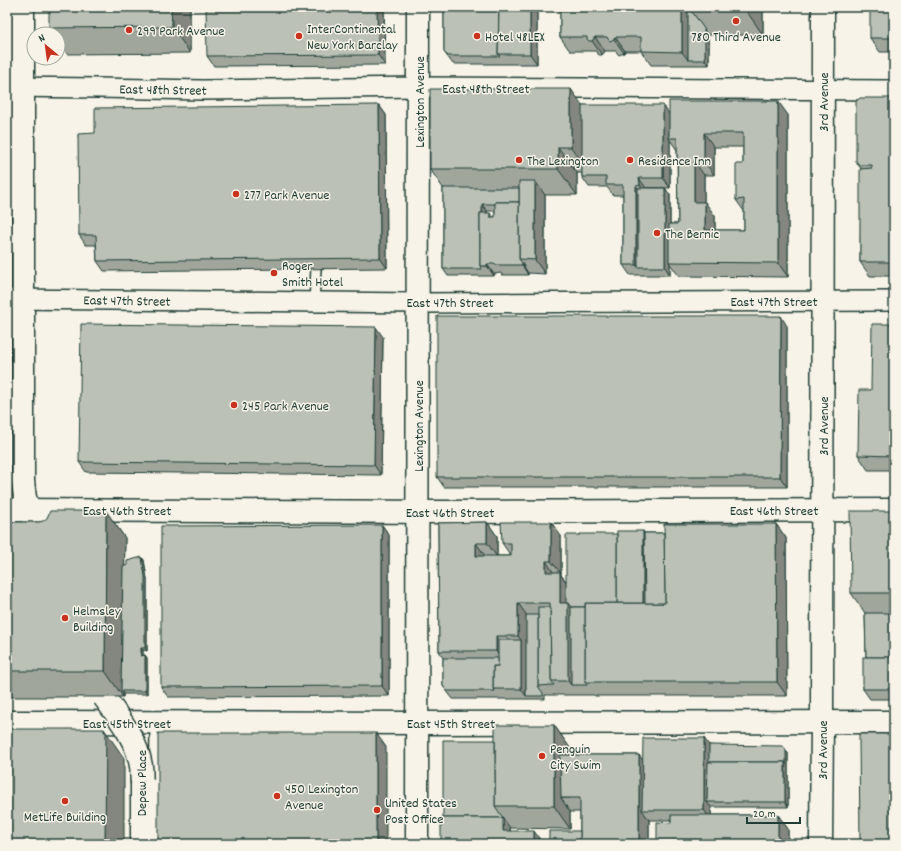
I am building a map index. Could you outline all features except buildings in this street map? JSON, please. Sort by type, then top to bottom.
[{"type":"main road","points":[[23,7],[15,87],[15,299],[23,481],[25,498],[33,519],[36,548]]},
{"type":"main road","name":"Lexington Avenue","points":[[417,844],[418,7]]},
{"type":"main road","name":"3rd Avenue","points":[[821,844],[823,510],[823,7]]},
{"type":"main road","name":"East 46th Street","points":[[7,510],[417,512],[894,510]]},
{"type":"main road","points":[[104,697],[129,734],[140,760],[142,782],[142,844]]},
{"type":"main road","name":"East 45th Street","points":[[7,722],[894,722]]},
{"type":"street","name":"East 48th Street","points":[[15,87],[203,90],[418,88],[894,90]]},
{"type":"street","name":"East 47th Street","points":[[15,299],[418,303],[823,300],[894,301]]},
{"type":"lane","points":[[314,302],[316,269]]},
{"type":"lane","name":"Depew Place","points":[[154,844],[155,722]]},
{"type":"shaded area","points":[[7,324],[10,324],[10,484],[7,484]]},
{"type":"place","name":"780 Third Avenue","points":[[736,21]]},
{"type":"place","name":"299 Park Avenue","points":[[129,30]]},
{"type":"place","name":"InterContinental New York Barclay","points":[[299,36]]},
{"type":"place","name":"Hotel 48LEX","points":[[477,36]]},
{"type":"place","name":"The Lexington","points":[[519,160]]},
{"type":"place","name":"Residence Inn","points":[[630,160]]},
{"type":"place","name":"277 Park Avenue","points":[[236,194]]},
{"type":"place","name":"The Bernic","points":[[657,233]]},
{"type":"place","name":"Roger Smith Hotel","points":[[274,273]]},
{"type":"place","name":"245 Park Avenue","points":[[234,405]]},
{"type":"place","name":"Helmsley Building","points":[[65,618]]},
{"type":"place","name":"Penguin City Swim","points":[[542,756]]},
{"type":"place","name":"450 Lexington Avenue","points":[[277,796]]},
{"type":"place","name":"MetLife Building","points":[[65,801]]},
{"type":"place","name":"United States Post Office","points":[[377,810]]}]
